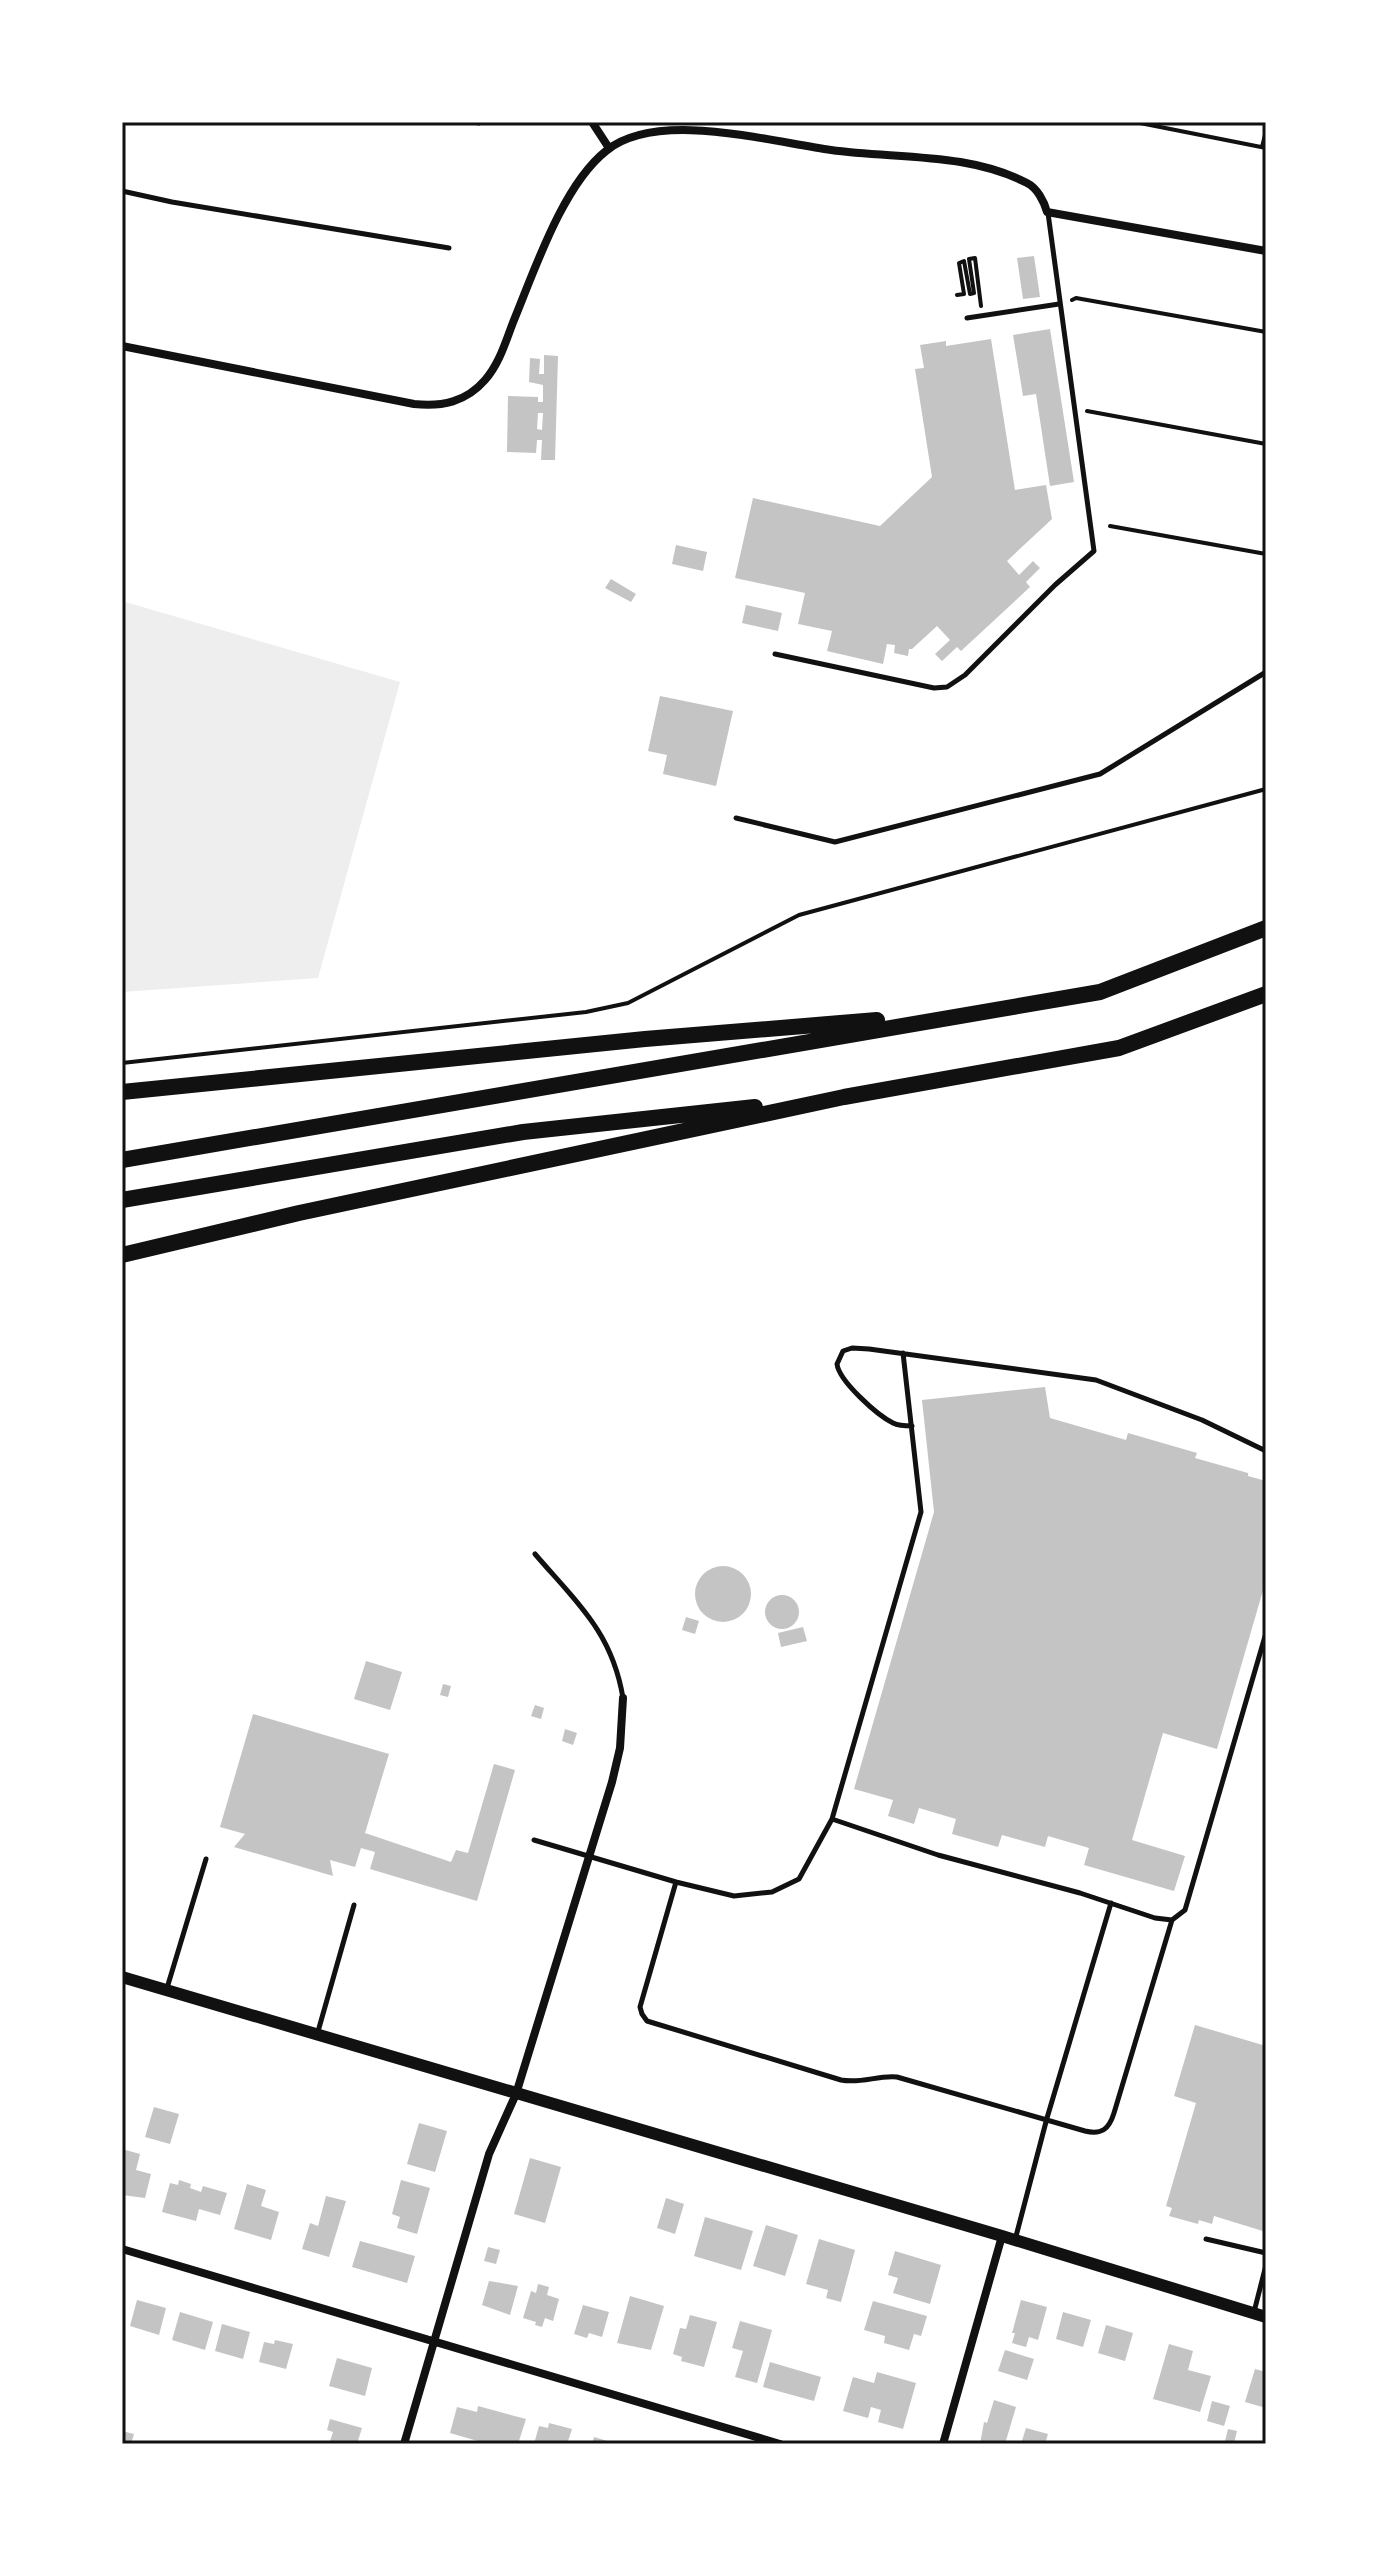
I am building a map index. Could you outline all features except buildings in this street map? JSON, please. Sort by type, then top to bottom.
[{"type":"highway","points":[[122,1160],[1100,992],[1266,928]]},
{"type":"highway","points":[[122,1255],[299,1213],[844,1097],[1119,1048],[1266,994]]},
{"type":"highway","points":[[122,1092],[630,1040],[978,1012]]},
{"type":"highway","points":[[122,1200],[523,1132],[844,1097]]},
{"type":"main road","points":[[122,1977],[1260,2315]]},
{"type":"street","points":[[592,122],[609,148]]},
{"type":"street","points":[[122,346],[414,404],[449,404],[463,398],[487,379],[497,363],[538,262],[584,173],[609,148],[624,140],[657,132],[715,131],[832,150],[954,161],[1031,184],[1047,212],[1266,251]]},
{"type":"street","points":[[404,2444],[489,2154],[516,2094],[589,1856],[620,1748],[623,1698]]},
{"type":"street","points":[[943,2444],[1008,2238]]},
{"type":"street","points":[[122,2249],[780,2444]]},
{"type":"lane","points":[[122,191],[449,248]]},
{"type":"lane","points":[[775,654],[934,688],[947,687],[965,675],[1055,585],[1094,551],[1047,212]]},
{"type":"lane","points":[[967,318],[1059,304]]},
{"type":"lane","points":[[736,818],[835,842],[1100,774],[1266,672]]},
{"type":"lane","points":[[912,1426],[897,1425],[877,1414],[840,1375],[837,1367],[841,1353],[848,1348],[903,1353],[1106,1383],[1202,1420],[1266,1451]]},
{"type":"lane","points":[[534,1840],[734,1896],[772,1892],[799,1879],[832,1819],[921,1512],[903,1353]]},
{"type":"lane","points":[[535,1554],[595,1623],[618,1669],[623,1698]]},
{"type":"lane","points":[[676,1882],[640,2007],[647,2021],[841,2080],[862,2082],[886,2076],[897,2077],[1089,2132],[1102,2132],[1108,2128],[1172,1920],[1185,1910],[1266,1633]]},
{"type":"lane","points":[[832,1819],[938,1855],[1155,1918],[1172,1920]]},
{"type":"lane","points":[[166,1990],[206,1859]]},
{"type":"lane","points":[[1008,2238],[1111,1903]]},
{"type":"lane","points":[[317,2035],[354,1905]]},
{"type":"lane","points":[[1206,2239],[1266,2253]]},
{"type":"lane","points":[[1260,2315],[1266,2265]]},
{"type":"path","points":[[1135,122],[1264,148],[1266,131]]},
{"type":"path","points":[[957,295],[964,294],[959,263],[964,261],[970,294],[974,293],[969,259],[975,258],[983,316]]},
{"type":"path","points":[[1059,304],[1076,298],[1266,332]]},
{"type":"path","points":[[1075,409],[1266,444]]},
{"type":"path","points":[[1110,526],[1266,554]]},
{"type":"path","points":[[122,1063],[586,1012],[628,1003],[799,915],[1266,789]]},
{"type":"shaded area","points":[[122,601],[400,682],[318,978],[122,992]]}]
